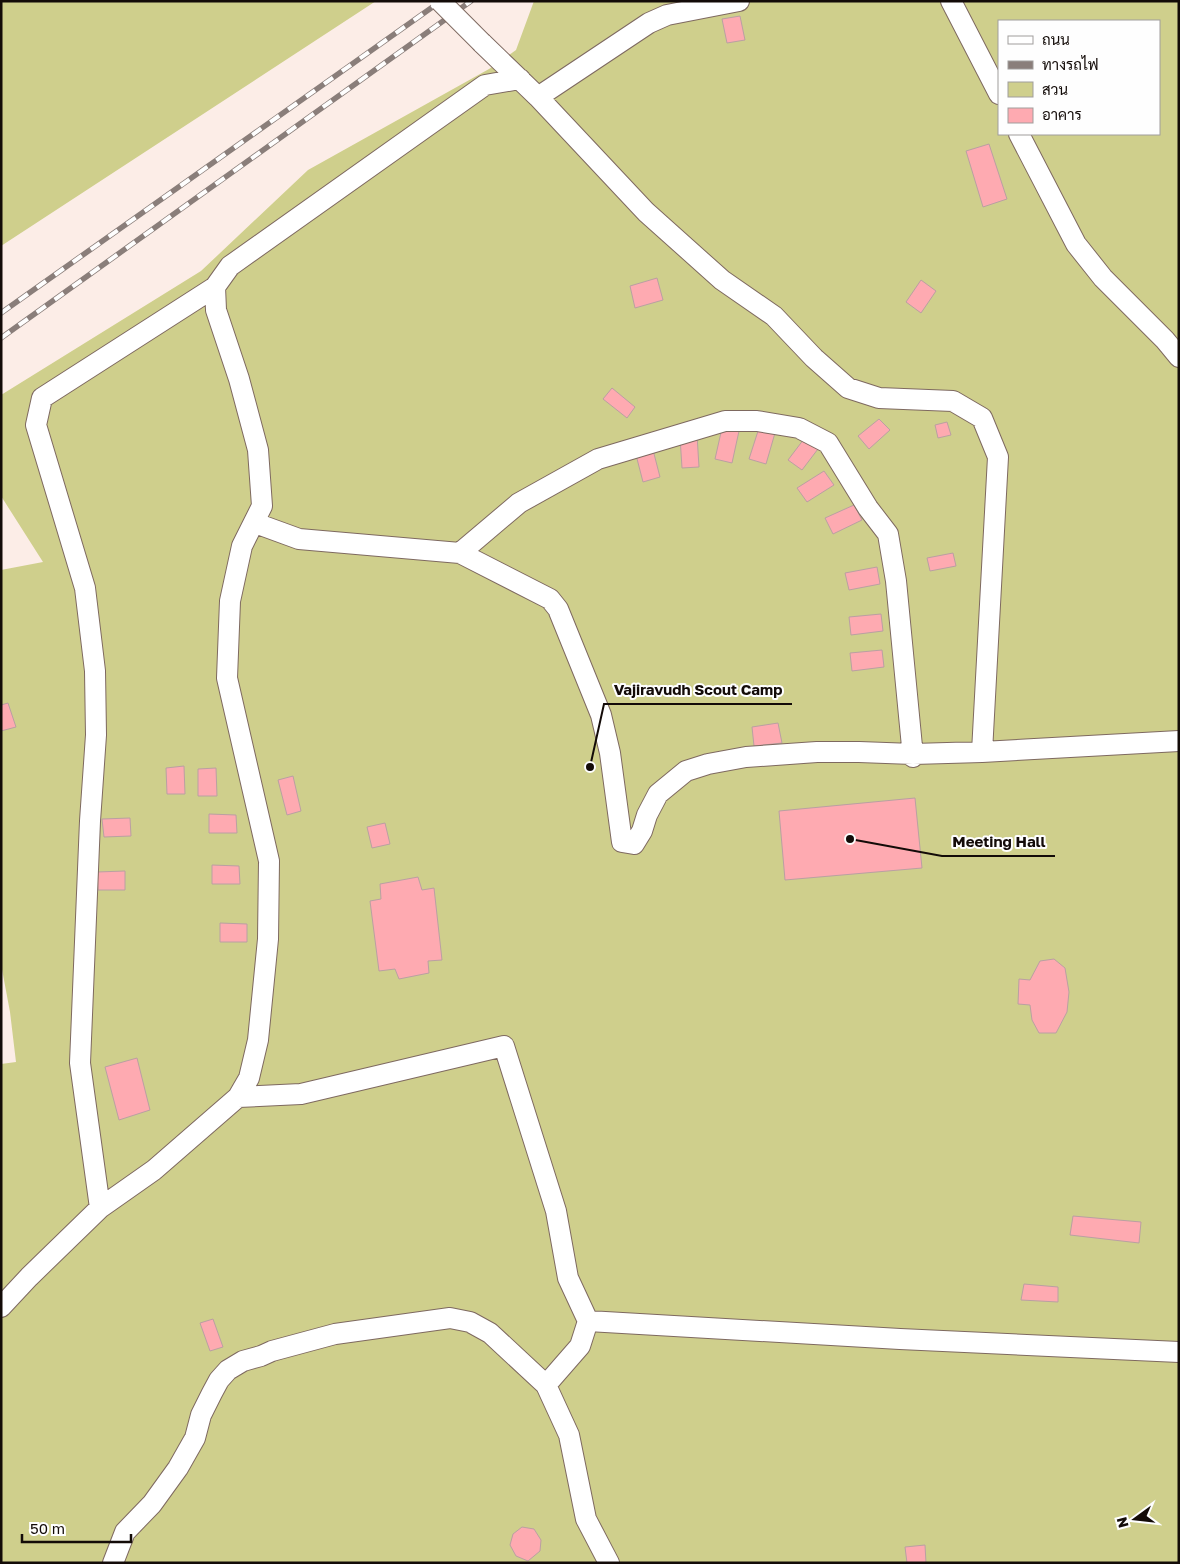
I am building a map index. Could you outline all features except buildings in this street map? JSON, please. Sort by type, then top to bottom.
[{"type":"street","points":[[440,1],[538,97],[646,212],[722,280],[774,316],[814,358],[848,388],[879,398],[953,401],[982,418],[998,457],[982,752]]},
{"type":"street","points":[[538,97],[649,24],[666,15],[738,1]]},
{"type":"street","points":[[951,1],[998,92]]},
{"type":"street","points":[[100,1208],[80,1063],[90,821],[96,735],[95,671],[85,588],[36,425],[42,398],[215,287],[230,266],[484,84],[520,79]]},
{"type":"street","points":[[1020,135],[1076,244],[1103,278],[1166,340],[1179,357]]},
{"type":"street","points":[[1,1307],[100,1208],[154,1170],[238,1097],[249,1078],[258,1040],[268,938],[269,861],[227,678],[230,601],[242,546],[262,506],[258,450],[239,379],[216,310],[215,287]]},
{"type":"street","points":[[460,553],[519,503],[598,459],[725,420],[757,421],[799,428],[828,443],[868,508],[888,534],[896,581],[913,756]]},
{"type":"street","points":[[255,523],[299,539],[460,553],[550,600],[558,609],[605,729],[622,842],[634,844],[642,831],[647,815],[658,794],[686,771],[708,764],[746,757],[817,752],[860,752],[913,756],[1179,741]]},
{"type":"street","points":[[238,1097],[301,1094],[504,1046],[556,1211],[568,1278],[588,1321],[580,1346],[546,1385]]},
{"type":"street","points":[[113,1563],[125,1532],[152,1504],[178,1468],[195,1438],[201,1415],[219,1380],[228,1370],[243,1361],[272,1351],[334,1334],[450,1318],[470,1322],[490,1333],[546,1385],[569,1435],[586,1518],[609,1563]]},
{"type":"street","points":[[588,1321],[1179,1352]]},
{"type":"green space","points":[[1,1],[376,1],[1,246]]},
{"type":"green space","points":[[534,1],[1179,1],[1179,1563],[1,1563],[1,1064],[16,1062],[10,1012],[1,964],[1,570],[43,562],[1,496],[1,395],[201,271],[308,170],[489,69],[516,50]]},
{"type":"railway","points":[[1,313],[441,1]]},
{"type":"railway","points":[[1,338],[471,1]]},
{"type":"place","name":"Vajiravudh Scout Camp","points":[[590,767]]},
{"type":"place","name":"Meeting Hall","points":[[850,839]]}]
